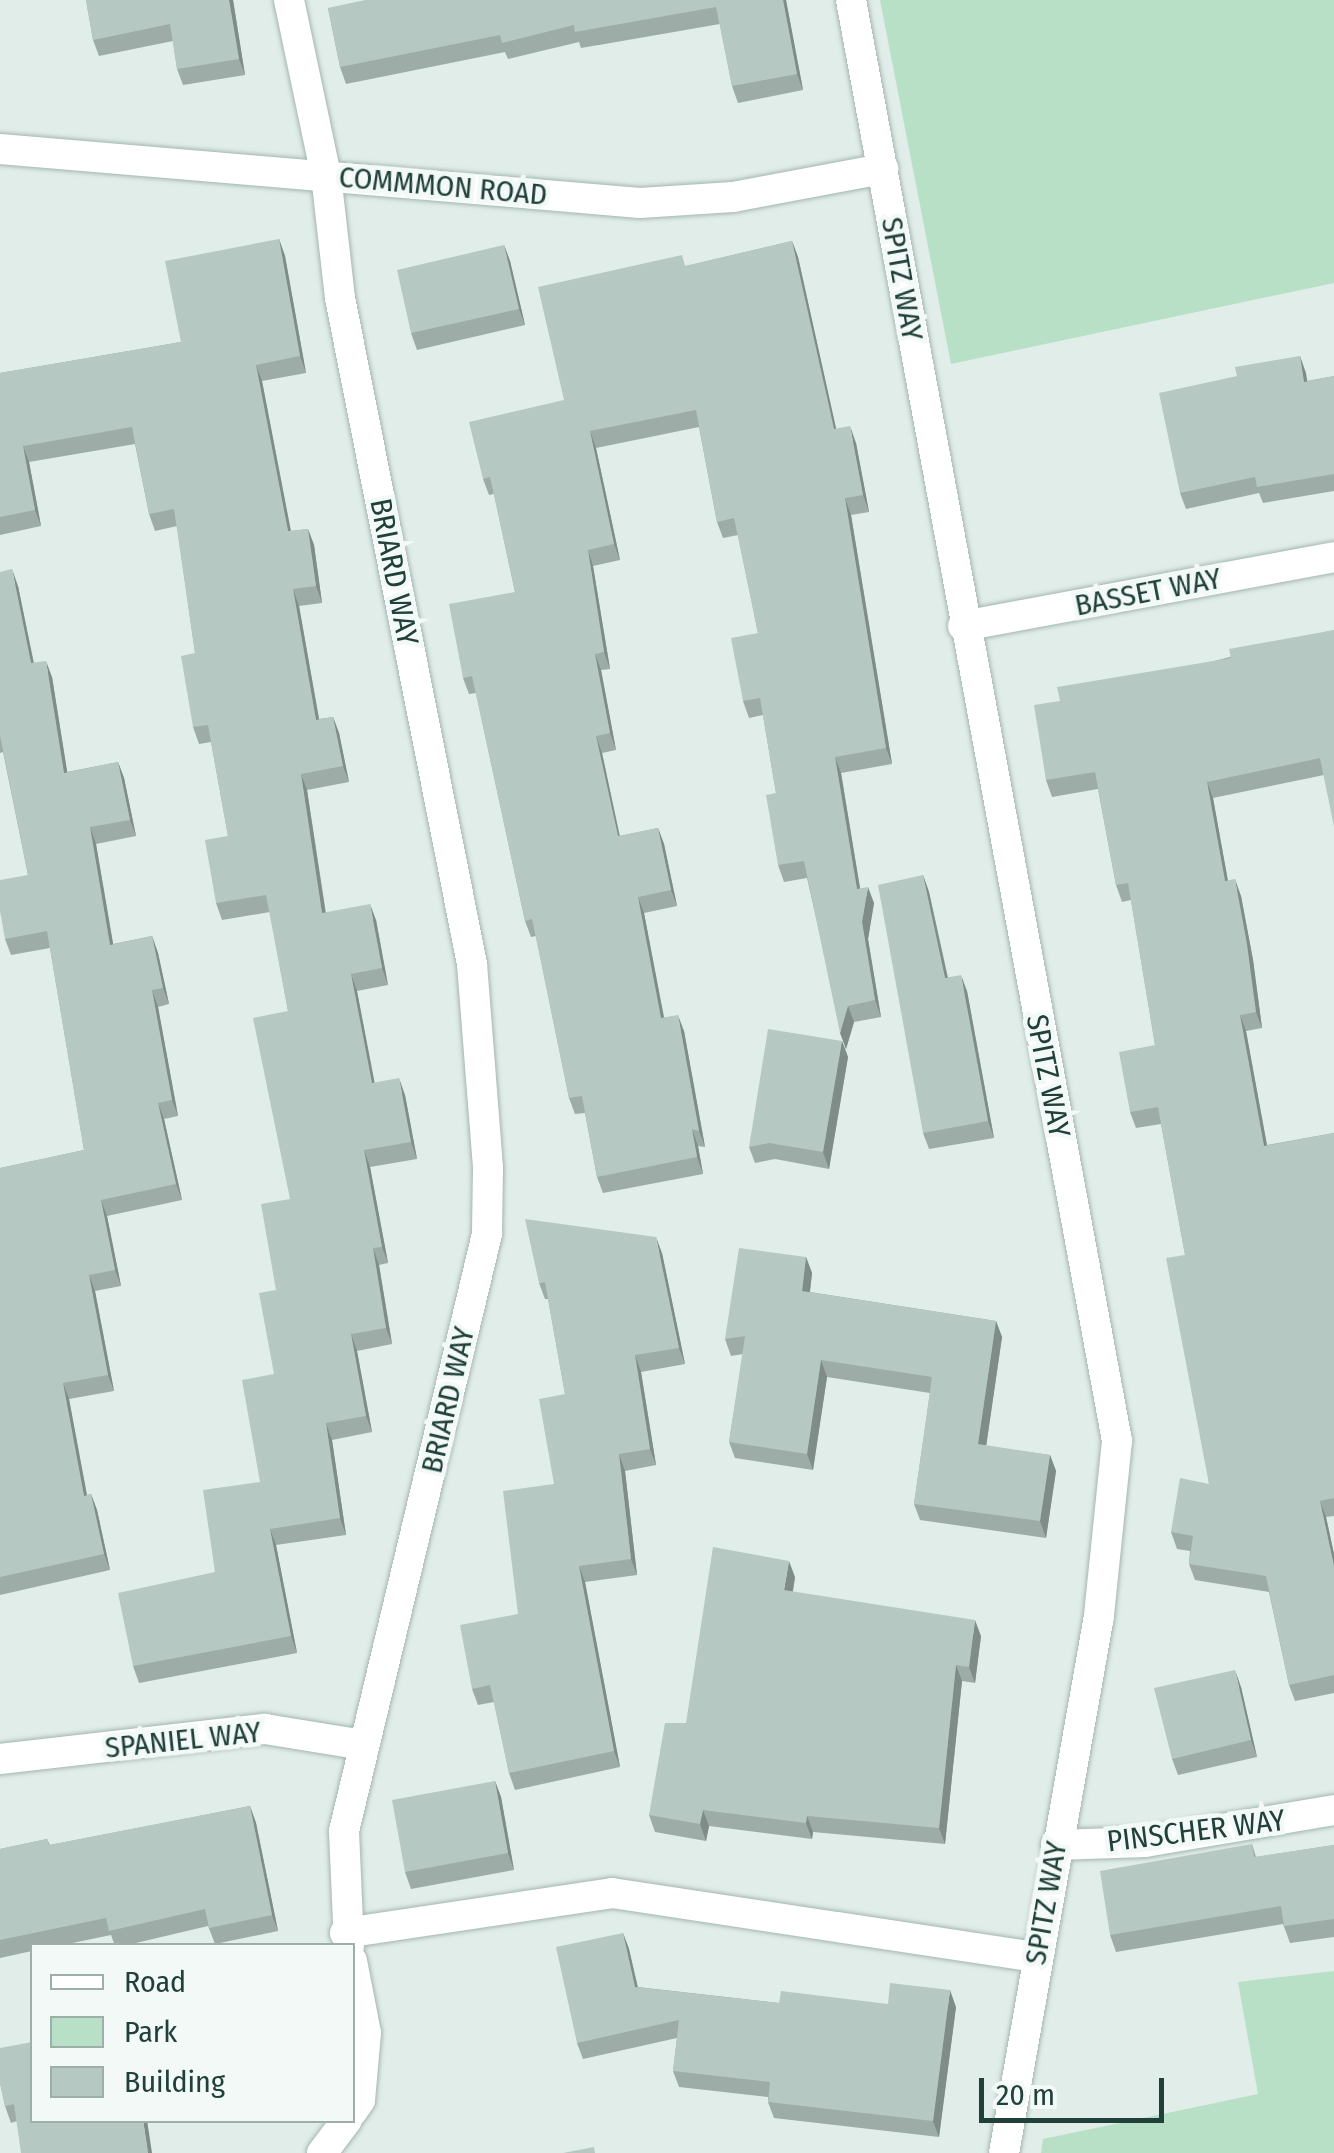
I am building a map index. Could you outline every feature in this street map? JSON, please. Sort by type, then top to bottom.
[{"type":"street","name":"BRIARD WAY","points":[[288,0],[326,175],[340,298],[472,964],[488,1168],[487,1234],[344,1830],[349,1943]]},
{"type":"street","name":"SPITZ WAY","points":[[851,0],[963,626],[1118,1441],[1099,1616],[1035,1957],[1004,2153]]},
{"type":"street","name":"COMMMON ROAD","points":[[0,149],[682,204],[884,169]]},
{"type":"street","name":"BASSET WAY","points":[[963,626],[1334,557]]},
{"type":"street","name":"SPANIEL WAY","points":[[0,1759],[266,1729],[364,1745]]},
{"type":"street","name":"PINSCHER WAY","points":[[1056,1844],[1144,1842],[1334,1810]]},
{"type":"street","points":[[355,1945],[612,1892],[1035,1957]]},
{"type":"street","name":"BRIARD WAY","points":[[355,1977],[366,2033],[360,2100],[355,2108]]},
{"type":"street","points":[[322,2153],[345,2123]]},
{"type":"green space","points":[[880,0],[1334,0],[1334,283],[951,364]]},
{"type":"green space","points":[[1334,1971],[1334,2153],[1041,2153],[1043,2139],[1258,2094],[1238,1982]]},
{"type":"building","points":[[86,0],[229,0],[239,59],[177,69],[170,24],[93,40]]},
{"type":"building","points":[[365,0],[783,0],[797,74],[732,86],[716,7],[575,32],[574,25],[502,43],[500,35],[340,67],[328,8]]},
{"type":"building","points":[[279,239],[300,356],[256,365],[288,531],[308,529],[316,586],[293,589],[316,720],[333,717],[343,766],[301,774],[322,913],[370,904],[382,968],[351,974],[372,1083],[399,1078],[411,1142],[364,1150],[382,1247],[373,1248],[386,1328],[351,1334],[366,1416],[326,1423],[340,1518],[270,1529],[291,1636],[133,1666],[118,1593],[215,1572],[203,1490],[260,1482],[242,1380],[274,1374],[259,1293],[276,1290],[261,1204],[290,1199],[253,1018],[288,1011],[266,895],[216,903],[205,840],[228,836],[208,725],[193,727],[181,656],[195,653],[174,509],[149,514],[132,427],[23,446],[35,510],[0,517],[0,373],[181,342],[165,261]]},
{"type":"building","points":[[792,241],[834,429],[850,426],[863,495],[845,498],[886,748],[835,757],[857,889],[868,887],[862,922],[875,1000],[848,1006],[840,1033],[804,861],[778,865],[766,795],[776,793],[760,698],[743,701],[731,638],[758,633],[734,518],[717,522],[696,410],[590,431],[614,544],[588,550],[604,652],[595,654],[610,733],[596,736],[618,836],[658,828],[671,890],[638,897],[661,1018],[678,1015],[699,1131],[692,1129],[697,1157],[597,1177],[582,1096],[569,1098],[532,919],[525,921],[472,676],[463,678],[449,604],[515,592],[490,477],[483,479],[469,422],[564,400],[538,287],[682,255],[685,266]]},
{"type":"building","points":[[504,245],[519,309],[411,333],[397,270]]},
{"type":"building","points":[[1300,356],[1304,382],[1334,376],[1334,474],[1257,487],[1255,477],[1180,493],[1159,393],[1237,376],[1235,367]]},
{"type":"building","points":[[12,569],[31,663],[46,661],[64,773],[118,762],[130,820],[90,827],[110,945],[152,936],[163,988],[152,990],[172,1100],[158,1103],[176,1184],[101,1200],[115,1270],[89,1275],[108,1375],[63,1383],[84,1496],[91,1494],[104,1554],[0,1577],[0,1168],[84,1150],[47,931],[5,939],[0,911],[0,880],[28,875],[0,735],[0,572]]},
{"type":"building","points":[[1334,630],[1334,827],[1320,758],[1207,782],[1225,881],[1235,879],[1247,944],[1256,1012],[1240,1015],[1264,1146],[1334,1133],[1334,1498],[1320,1501],[1334,1566],[1334,1675],[1289,1685],[1266,1576],[1189,1564],[1193,1536],[1171,1532],[1180,1478],[1209,1484],[1166,1258],[1185,1255],[1158,1107],[1130,1112],[1119,1052],[1155,1045],[1128,883],[1116,885],[1095,772],[1046,780],[1034,705],[1060,701],[1057,687],[1231,658],[1229,649]]},
{"type":"building","points":[[923,875],[945,978],[961,975],[988,1121],[923,1133],[878,885]]},
{"type":"building","points":[[768,1029],[842,1041],[823,1152],[769,1143],[749,1147]]},
{"type":"building","points":[[525,1219],[656,1237],[679,1348],[635,1355],[650,1449],[619,1454],[631,1559],[579,1566],[614,1751],[509,1773],[490,1685],[472,1689],[460,1625],[518,1614],[503,1491],[554,1484],[539,1399],[565,1394],[545,1282],[539,1283]]},
{"type":"building","points":[[739,1248],[806,1257],[802,1291],[996,1321],[978,1444],[1050,1455],[1040,1521],[914,1504],[932,1377],[821,1360],[807,1454],[729,1442],[745,1336],[725,1339]]},
{"type":"building","points":[[713,1547],[789,1561],[784,1590],[975,1620],[969,1667],[956,1665],[939,1828],[807,1816],[806,1823],[703,1810],[700,1824],[649,1815],[665,1723],[686,1723]]},
{"type":"building","points":[[1235,1670],[1251,1740],[1172,1759],[1154,1688]]},
{"type":"building","points":[[495,1781],[508,1853],[405,1872],[392,1800]]},
{"type":"building","points":[[250,1806],[272,1915],[209,1928],[205,1909],[109,1931],[106,1918],[0,1940],[0,1849],[47,1839],[49,1845]]},
{"type":"building","points":[[1252,1844],[1254,1857],[1334,1845],[1334,1919],[1284,1926],[1281,1906],[1110,1935],[1100,1871]]},
{"type":"building","points":[[623,1933],[635,1987],[779,2003],[781,1991],[888,2004],[890,1983],[950,1990],[933,2121],[768,2102],[770,2082],[673,2071],[679,2020],[577,2043],[556,1947]]},
{"type":"building","points":[[30,2042],[30,2123],[143,2123],[148,2153],[21,2153],[14,2104],[5,2106],[0,2083],[0,2048]]},
{"type":"building","points":[[594,2147],[595,2153],[563,2153]]}]
